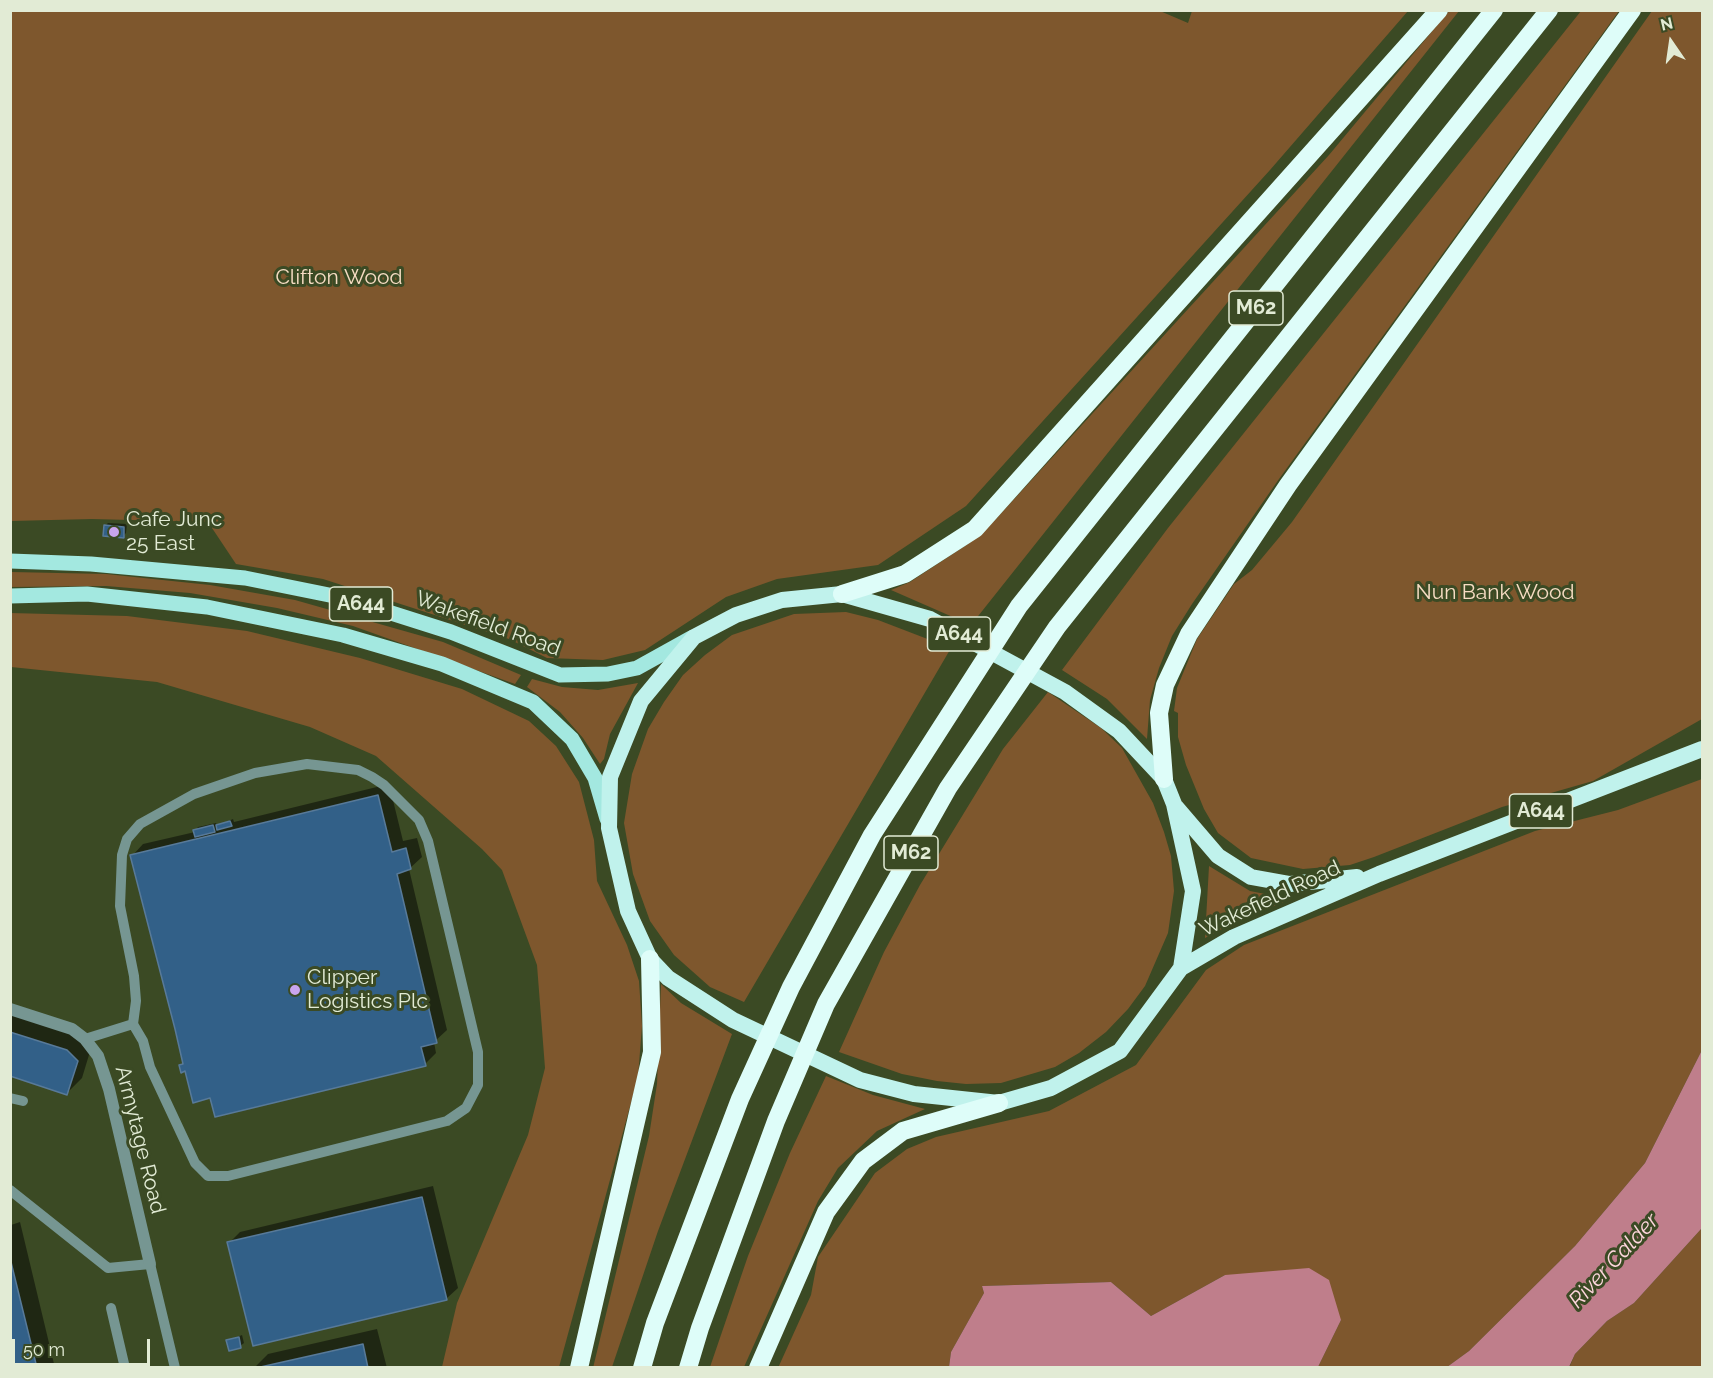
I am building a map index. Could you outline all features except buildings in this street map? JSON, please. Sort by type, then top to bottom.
[{"type":"highway","points":[[842,594],[904,574],[975,529],[1439,10]]},
{"type":"highway","name":"M62","points":[[642,1368],[656,1323],[740,1099],[791,987],[872,835],[962,691],[1019,606],[1494,10]]},
{"type":"highway","name":"M62","points":[[688,1368],[700,1328],[776,1121],[826,1004],[948,788],[1057,627],[1549,10]]},
{"type":"highway","points":[[1164,779],[1159,712],[1165,686],[1189,634],[1288,485],[1632,10]]},
{"type":"highway","name":"A644","points":[[842,594],[930,619],[1065,692],[1119,731],[1164,779],[1174,804],[1193,891],[1181,968],[1120,1051],[1051,1088],[999,1103],[914,1094],[860,1080],[733,1020],[668,978],[650,959],[628,911],[609,828],[610,777],[641,701],[694,637],[736,615],[782,600],[842,594]]},
{"type":"highway","name":"Wakefield Road","points":[[1181,968],[1234,937],[1379,874],[1702,749]]},
{"type":"highway","name":"Wakefield Road","points":[[1174,804],[1218,856],[1251,877],[1290,884],[1379,874]]},
{"type":"highway","points":[[579,1368],[652,1052],[650,959]]},
{"type":"highway","points":[[758,1368],[826,1212],[863,1161],[903,1131],[999,1103]]},
{"type":"main road","name":"Wakefield Road","points":[[10,561],[91,564],[245,578],[344,598],[451,632],[560,675],[608,674],[637,668],[694,637]]},
{"type":"main road","name":"A644","points":[[10,596],[87,594],[207,607],[343,635],[442,664],[533,702],[572,739],[595,778],[609,828]]},
{"type":"street","name":"Armytage Road","points":[[10,1010],[66,1026],[85,1039],[101,1063],[150,1264]]},
{"type":"lane","points":[[307,764],[358,770],[384,785],[413,811],[428,841],[478,1052],[480,1071],[477,1092],[457,1115],[437,1124],[228,1176],[208,1176],[195,1163],[150,1067],[143,1041],[133,1024],[136,1001],[134,976],[121,912],[120,888],[122,855],[127,838],[140,824],[194,794],[224,782],[307,764]]},
{"type":"lane","points":[[85,1039],[133,1024]]},
{"type":"lane","points":[[10,1098],[22,1101]]},
{"type":"lane","points":[[10,1190],[108,1268],[150,1264],[175,1368]]},
{"type":"lane","points":[[111,1308],[125,1368]]},
{"type":"green space","name":"Clifton Wood","points":[[11,11],[1160,11],[1188,23],[1192,11],[1408,11],[1270,170],[966,506],[878,565],[777,579],[726,597],[645,650],[603,660],[547,658],[509,639],[323,579],[236,564],[208,522],[92,519],[11,521]]},
{"type":"green space","points":[[1449,11],[1459,11],[971,625],[891,590],[910,582],[968,544],[995,520],[1329,155]]},
{"type":"green space","points":[[1581,11],[1619,11],[1279,479],[1192,604],[1172,636],[1159,668],[1150,700],[1147,739],[1107,699],[1062,670],[1168,528]]},
{"type":"green space","name":"Nun Bank Wood","points":[[1652,11],[1702,11],[1702,719],[1593,781],[1502,807],[1350,865],[1303,869],[1251,858],[1218,833],[1204,809],[1186,765],[1178,737],[1178,713],[1174,711],[1177,688],[1197,639],[1234,584],[1252,570],[1292,522]]},
{"type":"green space","points":[[11,572],[106,574],[210,585],[295,600],[443,642],[521,675],[515,684],[353,626],[277,608],[190,593],[106,586],[11,587]]},
{"type":"green space","points":[[846,612],[878,620],[951,648],[744,1002],[710,987],[674,955],[650,921],[633,874],[624,823],[632,774],[648,729],[664,702],[683,675],[705,655],[732,635],[794,614]]},
{"type":"green space","points":[[10,613],[127,616],[247,631],[360,658],[462,689],[529,721],[556,746],[579,782],[594,840],[597,881],[627,945],[639,981],[642,1026],[638,1077],[559,1367],[442,1367],[457,1303],[528,1135],[545,1068],[537,965],[502,870],[482,849],[376,756],[310,727],[157,682],[11,667]]},
{"type":"green space","points":[[532,679],[562,687],[598,690],[638,683],[610,734],[604,759],[600,764],[583,738],[560,712],[527,687]]},
{"type":"green space","points":[[1048,692],[1101,728],[1122,748],[1153,803],[1164,832],[1171,856],[1174,891],[1168,933],[1145,986],[1128,1009],[1106,1032],[1079,1053],[1055,1067],[1001,1083],[966,1084],[937,1081],[902,1074],[839,1052],[884,952],[920,885],[1003,749]]},
{"type":"green space","points":[[1702,779],[1702,1050],[1645,1163],[1575,1246],[1469,1351],[1447,1367],[1318,1367],[1341,1320],[1225,1275],[1151,1316],[1111,1282],[982,1286],[984,1293],[951,1352],[949,1367],[778,1368],[811,1295],[818,1257],[875,1173],[907,1149],[936,1137],[1049,1111],[1136,1065],[1206,970],[1244,945],[1535,831],[1618,810]]},
{"type":"green space","points":[[1209,866],[1250,891],[1291,899],[1235,922],[1205,938]]},
{"type":"green space","points":[[661,984],[681,1003],[732,1034],[658,1231],[612,1367],[593,1368],[649,1136],[657,1084]]},
{"type":"green space","points":[[826,1076],[873,1095],[925,1109],[877,1131],[838,1168],[818,1201],[744,1367],[710,1367],[748,1256],[790,1153]]},
{"type":"green space","points":[[1702,1228],[1702,1367],[1569,1368],[1575,1354],[1607,1321],[1634,1303]]},
{"type":"water","name":"River Calder","points":[[1702,1050],[1702,1228],[1634,1303],[1607,1321],[1575,1354],[1569,1367],[1447,1367],[1469,1351],[1575,1246],[1645,1163]]},
{"type":"water","points":[[1309,1268],[1329,1280],[1341,1320],[1318,1367],[949,1367],[951,1352],[984,1293],[982,1286],[1111,1282],[1151,1316],[1225,1275]]},
{"type":"place","name":"Cafe Junc 25 East","points":[[114,532]]},
{"type":"place","name":"Clipper Logistics Plc","points":[[295,990]]}]
